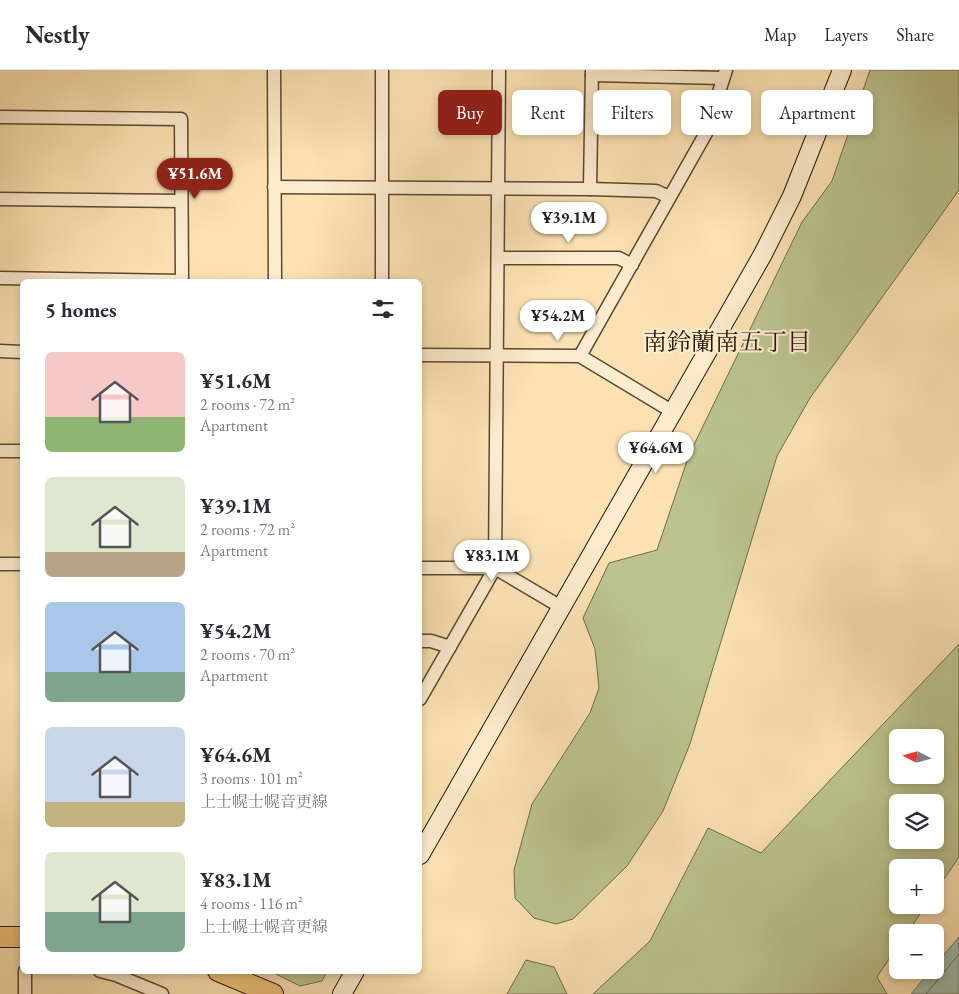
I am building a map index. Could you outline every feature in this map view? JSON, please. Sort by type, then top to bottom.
[{"type":"main road","points":[[422,848],[673,412],[775,229],[792,196],[842,70]]},
{"type":"main road","points":[[0,937],[20,937]]},
{"type":"main road","points":[[225,974],[273,994]]},
{"type":"main road","points":[[342,994],[353,974]]},
{"type":"street","points":[[274,70],[275,279]]},
{"type":"street","points":[[382,70],[382,279]]},
{"type":"street","points":[[422,696],[495,568],[499,70]]},
{"type":"street","points":[[580,356],[706,133],[724,74],[592,72],[590,189]]},
{"type":"street","points":[[0,117],[181,119],[182,279]]},
{"type":"street","points":[[274,187],[590,189],[656,191],[669,197]]},
{"type":"street","points":[[0,199],[182,201]]},
{"type":"street","points":[[498,258],[619,258],[632,265]]},
{"type":"street","points":[[0,278],[61,279]]},
{"type":"street","points":[[0,351],[20,352]]},
{"type":"street","points":[[422,355],[580,356],[673,412]]},
{"type":"street","points":[[0,451],[20,451]]},
{"type":"street","points":[[0,564],[20,564]]},
{"type":"street","points":[[422,568],[495,568],[561,607]]},
{"type":"street","points":[[422,641],[431,641],[450,647]]},
{"type":"street","points":[[25,974],[25,994]]},
{"type":"street","points":[[112,974],[162,994]]},
{"type":"green space","points":[[870,70],[959,70],[959,190],[810,398],[777,456],[690,744],[663,811],[627,866],[573,919],[556,924],[534,918],[515,898],[514,870],[532,804],[590,713],[599,688],[595,649],[583,618],[609,563],[657,550],[689,455],[802,222],[832,181],[848,135],[873,135],[873,90],[863,90]]},
{"type":"green space","points":[[959,644],[959,857],[944,879],[944,859],[889,859],[889,914],[920,914],[913,924],[889,924],[889,959],[877,977],[887,994],[593,994],[650,941],[708,828],[761,853]]},
{"type":"green space","points":[[526,960],[554,967],[567,994],[507,994]]},
{"type":"green space","points":[[276,974],[326,974],[322,981],[300,986]]},
{"type":"water","points":[[959,937],[959,994],[911,994],[924,979],[944,979],[944,954]]},
{"type":"district","name":"南鈴蘭南五丁目","points":[[727,342]]}]
